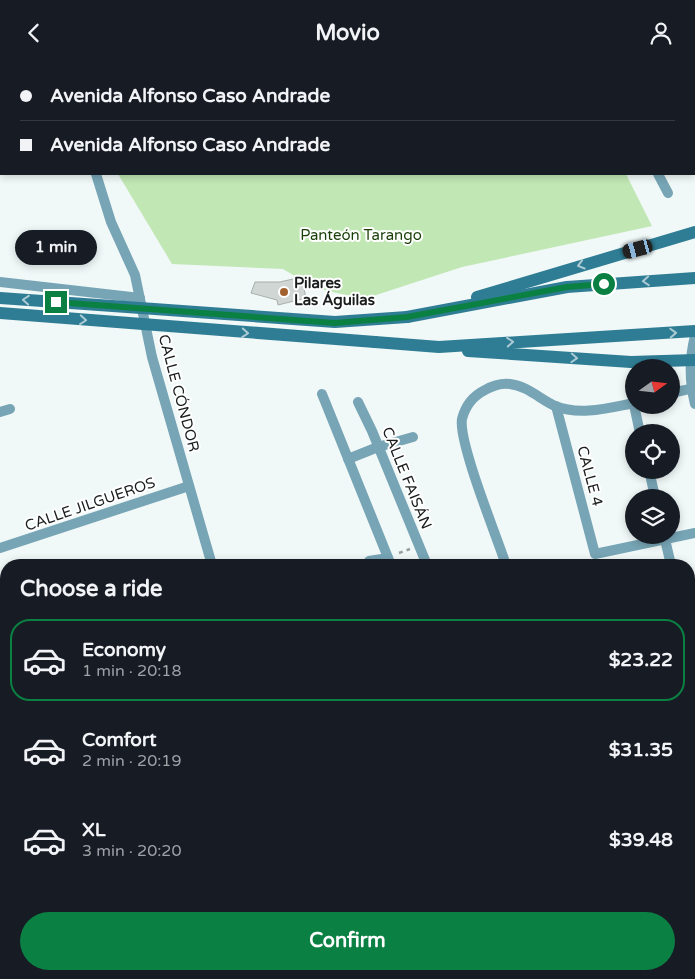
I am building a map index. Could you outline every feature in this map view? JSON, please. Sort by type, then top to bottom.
[{"type":"main road","points":[[0,298],[335,323],[407,317],[520,282],[695,232]]},
{"type":"main road","points":[[420,313],[567,287],[695,278]]},
{"type":"main road","points":[[0,313],[439,347],[490,353],[631,362],[692,358]]},
{"type":"main road","points":[[439,347],[695,331]]},
{"type":"street","name":"CALLE CÓNDOR","points":[[96,175],[110,222],[135,275],[152,357],[210,559]]},
{"type":"street","points":[[659,175],[668,193]]},
{"type":"street","points":[[0,282],[140,298]]},
{"type":"street","points":[[695,336],[692,358],[695,403]]},
{"type":"street","points":[[504,559],[465,445],[462,421],[466,406],[479,393],[494,386],[510,384],[522,387],[556,406],[579,411],[602,410],[625,405]]},
{"type":"street","points":[[680,390],[694,386]]},
{"type":"street","points":[[322,394],[388,559]]},
{"type":"street","name":"CALLE FAISÁN","points":[[358,403],[424,559]]},
{"type":"street","name":"CALLE 4","points":[[556,406],[594,554],[635,544]]},
{"type":"street","points":[[348,459],[378,447],[413,437]]},
{"type":"street","name":"CALLE JILGUEROS","points":[[0,548],[189,486]]},
{"type":"street","points":[[680,535],[695,533]]},
{"type":"street","points":[[666,544],[670,559]]},
{"type":"path","points":[[393,559],[418,545]]},
{"type":"green space","name":"Panteón Tarango","points":[[119,175],[626,175],[652,226],[462,267],[364,299],[315,288],[283,269],[172,264]]},
{"type":"building","points":[[297,278],[303,284],[306,298],[278,305],[277,300],[251,293],[255,282],[280,282]]},
{"type":"place","name":"Pilares Las Águilas","points":[[284,292]]},
{"type":"route","points":[[56,302],[335,323],[407,317],[420,313],[567,287],[604,284]]}]
